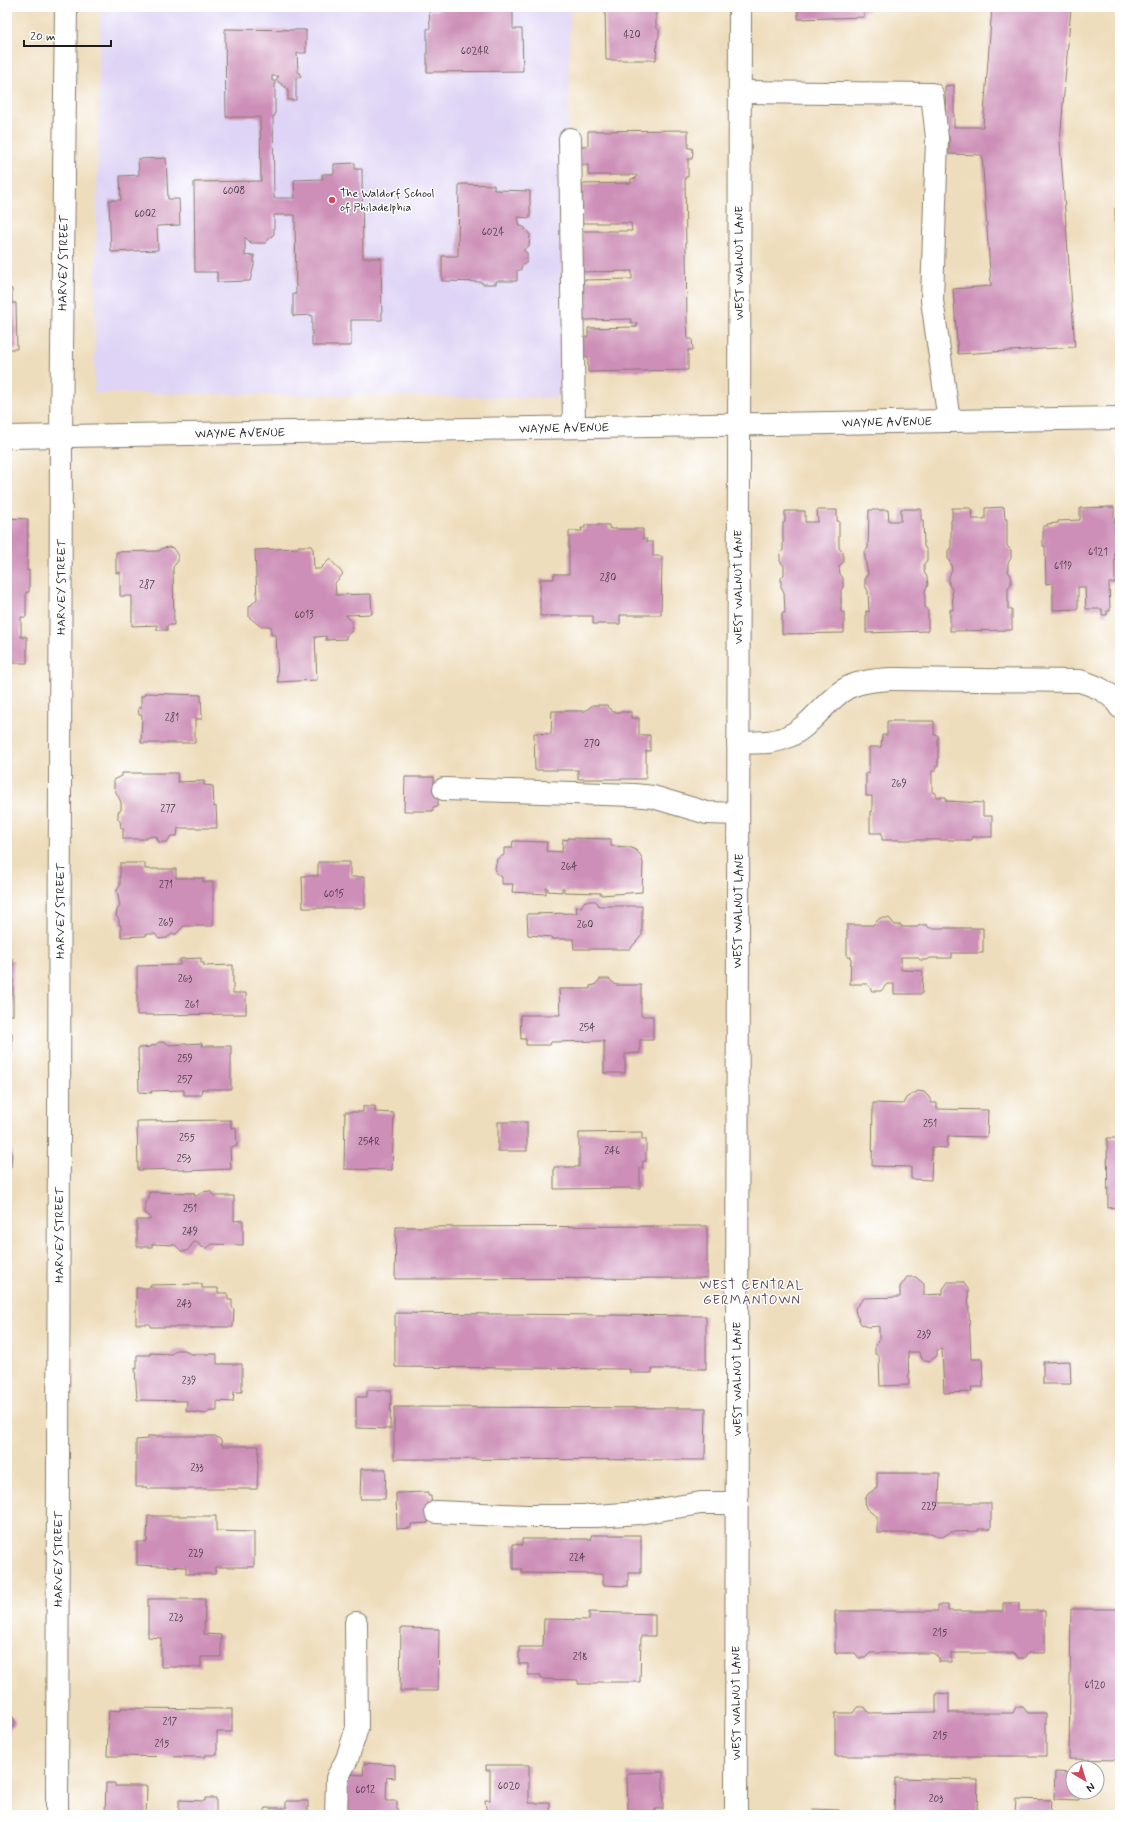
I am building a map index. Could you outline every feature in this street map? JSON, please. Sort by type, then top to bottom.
[{"type":"street","name":"HARVEY STREET","points":[[57,1815],[61,436],[66,7]]},
{"type":"street","name":"WEST WALNUT LANE","points":[[736,1815],[736,1020],[740,7]]},
{"type":"street","points":[[740,92],[932,94],[937,138],[932,300],[949,420]]},
{"type":"street","points":[[570,139],[574,427]]},
{"type":"street","name":"WAYNE AVENUE","points":[[7,437],[1120,418]]},
{"type":"street","points":[[738,743],[772,742],[788,737],[802,728],[847,688],[866,682],[892,679],[1080,681],[1100,688],[1116,699],[1120,707]]},
{"type":"street","points":[[444,790],[634,795],[653,797],[706,813],[738,814]]},
{"type":"street","points":[[436,1512],[527,1516],[596,1516],[701,1504],[736,1503]]},
{"type":"street","points":[[336,1815],[337,1778],[347,1759],[357,1728],[356,1623]]},
{"type":"shaded area","name":"The Waldorf School of Philadelphia","points":[[100,7],[570,7],[564,398],[94,393]]},
{"type":"building","points":[[7,7],[10,7],[10,15],[7,15]]},
{"type":"building","points":[[440,7],[513,7],[513,29],[522,29],[523,71],[427,72],[427,29],[430,28],[429,10],[440,10]]},
{"type":"building","points":[[605,7],[656,7],[656,27],[659,30],[659,37],[657,40],[656,60],[606,60]]},
{"type":"building","points":[[798,7],[869,7],[869,11],[864,11],[864,17],[798,19]]},
{"type":"building","points":[[992,7],[1071,7],[1060,142],[1075,347],[958,354],[953,289],[991,286],[982,155],[949,154],[949,136],[946,135],[945,86],[954,85],[954,127],[983,127]]},
{"type":"building","points":[[7,28],[10,28],[10,96],[7,96]]},
{"type":"building","points":[[225,29],[306,30],[306,53],[297,53],[298,71],[301,76],[296,78],[296,100],[288,100],[288,89],[276,80],[279,76],[272,76],[272,81],[275,81],[275,116],[273,116],[274,198],[295,198],[294,180],[323,179],[322,174],[334,174],[334,164],[355,163],[355,169],[362,169],[363,258],[381,258],[382,320],[351,320],[351,346],[312,346],[312,315],[293,316],[293,294],[296,294],[295,215],[274,215],[274,234],[265,243],[251,243],[245,237],[245,256],[254,255],[254,265],[250,281],[217,282],[217,272],[195,272],[194,182],[261,181],[260,117],[226,117]]},
{"type":"building","points":[[7,108],[10,108],[10,176],[7,176]]},
{"type":"building","points":[[688,130],[688,148],[692,148],[693,153],[692,159],[688,159],[688,177],[685,177],[687,322],[688,339],[692,339],[693,350],[688,350],[688,370],[588,372],[588,357],[580,357],[580,337],[588,337],[588,328],[637,327],[637,323],[631,323],[631,319],[583,320],[582,280],[632,279],[632,271],[582,272],[575,242],[582,241],[582,231],[632,231],[631,223],[582,223],[582,212],[574,212],[574,194],[583,194],[582,184],[631,183],[631,179],[637,178],[637,175],[588,175],[588,165],[580,165],[580,146],[588,146],[588,131]]},
{"type":"building","points":[[166,158],[168,199],[179,199],[180,225],[157,226],[158,250],[111,252],[109,200],[121,200],[120,176],[139,175],[138,159]]},
{"type":"building","points":[[459,184],[494,185],[494,190],[530,191],[530,218],[518,217],[520,226],[524,227],[530,235],[529,246],[523,250],[527,253],[527,262],[521,267],[521,270],[517,270],[517,281],[496,281],[496,284],[482,284],[482,282],[442,281],[442,256],[458,256]]},
{"type":"building","points":[[1115,208],[1120,208],[1120,265],[1116,265]]},
{"type":"building","points":[[7,289],[12,289],[12,303],[16,303],[17,349],[7,349]]},
{"type":"building","points":[[1004,507],[1005,519],[1007,519],[1007,546],[1011,550],[1011,558],[1008,563],[1011,584],[1008,588],[1008,609],[1012,609],[1012,630],[950,631],[950,610],[953,610],[952,589],[949,585],[949,576],[952,571],[951,564],[948,559],[948,551],[951,547],[952,508],[971,508],[972,519],[985,519],[985,508]]},
{"type":"building","points":[[1114,507],[1115,583],[1109,583],[1110,611],[1107,611],[1107,615],[1102,615],[1102,609],[1086,609],[1085,587],[1078,587],[1078,609],[1053,610],[1053,583],[1046,584],[1043,526],[1058,523],[1058,521],[1080,520],[1080,508]]},
{"type":"building","points":[[901,509],[921,509],[924,546],[927,551],[927,560],[924,564],[924,572],[927,577],[928,585],[925,590],[925,607],[928,611],[928,631],[866,633],[866,611],[869,612],[868,591],[865,586],[865,578],[868,574],[864,552],[868,548],[869,510],[888,510],[889,521],[901,521]]},
{"type":"building","points":[[817,510],[837,510],[837,521],[839,521],[839,548],[843,552],[843,562],[839,566],[840,574],[843,578],[843,587],[841,590],[841,612],[844,612],[844,633],[782,634],[782,613],[785,613],[784,592],[781,587],[781,578],[784,575],[784,566],[780,561],[780,554],[783,550],[783,523],[785,522],[785,511],[805,511],[805,522],[818,522]]},
{"type":"building","points":[[7,518],[28,519],[27,571],[29,570],[29,592],[26,592],[26,617],[21,617],[21,637],[27,637],[27,663],[7,663]]},
{"type":"building","points":[[585,525],[609,525],[609,528],[612,529],[643,529],[643,539],[647,539],[646,542],[653,542],[653,556],[662,556],[661,615],[620,615],[620,624],[593,624],[593,616],[540,616],[540,579],[554,579],[554,574],[569,574],[569,531],[582,531],[581,528],[585,528]]},
{"type":"building","points":[[299,546],[311,546],[313,549],[314,569],[320,569],[330,559],[343,574],[335,583],[336,595],[371,594],[372,614],[346,615],[352,622],[352,631],[346,636],[346,639],[326,640],[326,636],[315,637],[317,680],[278,682],[276,635],[271,635],[271,626],[260,626],[249,617],[249,607],[257,599],[255,550],[297,548]]},
{"type":"building","points":[[163,548],[173,548],[178,556],[178,561],[173,567],[174,625],[167,625],[167,630],[157,630],[157,625],[132,626],[132,596],[120,596],[120,572],[116,573],[116,552],[159,551]]},
{"type":"building","points":[[145,693],[201,695],[202,719],[195,719],[195,743],[141,743],[142,715],[139,715],[138,708],[141,708],[141,696],[144,696]]},
{"type":"building","points":[[593,705],[607,705],[613,712],[631,712],[631,718],[639,718],[639,735],[650,735],[650,751],[646,751],[646,779],[578,779],[578,770],[535,770],[534,733],[551,734],[552,711],[585,711]]},
{"type":"building","points":[[887,721],[934,721],[934,735],[938,735],[938,766],[936,766],[935,771],[932,771],[932,792],[936,793],[936,797],[946,797],[946,801],[983,803],[983,816],[992,816],[992,837],[972,837],[972,840],[882,840],[882,833],[870,833],[872,796],[866,796],[866,773],[869,774],[869,747],[881,747],[882,735],[887,735]]},
{"type":"building","points":[[122,773],[177,773],[178,782],[204,781],[204,785],[213,786],[217,828],[178,828],[177,836],[171,836],[167,842],[159,842],[156,836],[146,837],[146,839],[123,839],[123,828],[121,828],[120,821],[118,819],[118,812],[121,810],[121,802],[114,788],[114,780],[122,776]]},
{"type":"building","points":[[405,777],[434,777],[434,784],[438,784],[438,806],[433,807],[433,811],[404,811]]},
{"type":"building","points":[[568,838],[611,839],[611,846],[630,847],[637,851],[641,856],[643,863],[642,892],[601,895],[601,893],[564,892],[564,888],[562,888],[562,892],[548,891],[548,888],[546,888],[546,894],[512,892],[513,884],[502,884],[502,877],[496,873],[495,868],[497,859],[504,855],[504,848],[512,848],[513,841],[547,842],[546,851],[562,852],[563,839],[568,840]]},
{"type":"building","points":[[318,862],[350,862],[350,877],[365,877],[365,908],[303,908],[302,876],[318,876]]},
{"type":"building","points":[[120,863],[145,863],[145,869],[176,869],[176,878],[203,878],[203,882],[213,882],[213,926],[184,926],[176,934],[172,934],[167,938],[159,939],[155,934],[146,934],[146,936],[121,937],[121,925],[119,925],[119,919],[116,916],[117,910],[120,906],[117,890],[120,886]]},
{"type":"building","points":[[585,901],[596,901],[599,906],[642,906],[642,935],[630,949],[574,949],[573,939],[551,939],[552,937],[528,935],[527,914],[577,913],[576,907],[581,907]]},
{"type":"building","points":[[880,918],[889,918],[895,925],[901,925],[902,927],[927,925],[929,928],[983,928],[983,953],[952,953],[952,958],[930,958],[927,960],[920,960],[917,957],[901,957],[901,970],[923,971],[922,994],[894,994],[894,984],[887,984],[881,991],[872,991],[867,984],[850,984],[851,957],[847,957],[847,925],[873,925]]},
{"type":"building","points":[[201,958],[201,963],[204,963],[204,966],[233,965],[233,993],[246,993],[246,1014],[137,1015],[137,966],[180,965],[180,959]]},
{"type":"building","points":[[7,960],[13,960],[13,1015],[7,1015]]},
{"type":"building","points":[[600,979],[609,979],[616,985],[641,985],[641,1016],[653,1016],[653,1040],[640,1040],[640,1053],[625,1054],[625,1073],[604,1073],[604,1041],[551,1042],[550,1045],[526,1045],[526,1039],[521,1039],[520,1015],[560,1015],[559,989],[590,989],[590,986],[595,985]]},
{"type":"building","points":[[7,1033],[12,1033],[12,1050],[7,1050]]},
{"type":"building","points":[[159,1042],[167,1043],[169,1045],[202,1043],[202,1046],[231,1046],[231,1089],[202,1089],[201,1095],[184,1095],[184,1090],[151,1091],[152,1093],[139,1092],[138,1048],[151,1047]]},
{"type":"building","points":[[7,1075],[11,1075],[10,1091],[7,1091]]},
{"type":"building","points":[[918,1091],[924,1092],[932,1103],[937,1103],[937,1109],[988,1110],[987,1137],[948,1136],[947,1148],[932,1147],[931,1180],[911,1179],[911,1167],[872,1166],[873,1103],[903,1104],[906,1098]]},
{"type":"building","points":[[363,1106],[375,1106],[375,1112],[394,1113],[392,1170],[344,1169],[345,1112],[363,1112]]},
{"type":"building","points":[[231,1120],[231,1128],[236,1127],[237,1146],[230,1147],[231,1169],[184,1171],[184,1169],[138,1170],[137,1121]]},
{"type":"building","points":[[498,1122],[527,1122],[527,1151],[498,1151]]},
{"type":"building","points":[[642,1132],[642,1139],[646,1139],[646,1161],[643,1161],[642,1168],[640,1168],[640,1188],[554,1189],[554,1167],[579,1167],[579,1133]]},
{"type":"building","points":[[7,1134],[9,1134],[9,1151],[12,1151],[11,1167],[9,1167],[9,1185],[7,1185]]},
{"type":"building","points":[[1107,1138],[1120,1138],[1120,1207],[1108,1208]]},
{"type":"building","points":[[210,1191],[214,1196],[234,1196],[234,1221],[243,1220],[243,1245],[212,1244],[207,1248],[201,1247],[197,1242],[194,1242],[187,1251],[181,1251],[175,1245],[152,1244],[152,1247],[137,1247],[137,1220],[150,1220],[150,1217],[145,1213],[145,1202],[149,1199],[149,1192],[195,1193],[194,1196],[197,1196],[202,1192]]},
{"type":"building","points":[[707,1226],[707,1278],[395,1279],[396,1227]]},
{"type":"building","points":[[907,1277],[916,1277],[924,1284],[924,1295],[943,1294],[943,1289],[948,1282],[963,1282],[968,1289],[971,1359],[982,1359],[983,1387],[971,1387],[972,1392],[944,1393],[942,1349],[937,1350],[937,1356],[930,1361],[922,1359],[919,1352],[908,1352],[909,1385],[880,1386],[879,1356],[875,1354],[875,1345],[879,1341],[879,1326],[868,1327],[861,1324],[855,1308],[864,1298],[900,1297],[900,1287]]},
{"type":"building","points":[[202,1284],[202,1288],[218,1288],[218,1293],[228,1293],[228,1300],[232,1300],[232,1307],[234,1310],[233,1327],[150,1327],[150,1324],[136,1324],[136,1288],[150,1288],[150,1285]]},
{"type":"building","points":[[395,1313],[706,1316],[706,1369],[652,1369],[652,1373],[630,1373],[630,1369],[395,1367]]},
{"type":"building","points":[[176,1350],[185,1350],[190,1354],[217,1354],[217,1364],[242,1364],[242,1392],[234,1392],[233,1402],[217,1401],[217,1411],[210,1411],[206,1414],[186,1411],[187,1401],[137,1400],[135,1368],[137,1369],[137,1355],[150,1355],[150,1353],[171,1354]]},
{"type":"building","points":[[1070,1361],[1071,1384],[1043,1384],[1043,1362]]},
{"type":"building","points":[[367,1390],[391,1390],[390,1429],[356,1428],[356,1397],[367,1397]]},
{"type":"building","points":[[394,1407],[706,1408],[705,1460],[394,1459]]},
{"type":"building","points":[[148,1436],[215,1436],[221,1440],[222,1446],[259,1446],[257,1489],[147,1489],[147,1487],[136,1487],[136,1440],[148,1439]]},
{"type":"building","points":[[361,1469],[386,1469],[385,1499],[360,1499]]},
{"type":"building","points":[[877,1473],[940,1473],[939,1503],[991,1503],[991,1529],[951,1532],[944,1536],[937,1536],[931,1533],[877,1533],[877,1516],[866,1508],[865,1499],[868,1494],[877,1488]]},
{"type":"building","points":[[428,1492],[428,1496],[431,1496],[432,1520],[428,1520],[428,1523],[411,1524],[411,1528],[397,1529],[396,1493]]},
{"type":"building","points":[[148,1516],[216,1516],[216,1531],[254,1532],[254,1567],[215,1567],[215,1574],[186,1574],[186,1567],[137,1565],[137,1542],[147,1542]]},
{"type":"building","points":[[591,1535],[641,1535],[641,1573],[628,1573],[628,1586],[603,1585],[603,1574],[522,1573],[522,1569],[513,1569],[513,1544],[522,1545],[522,1539],[592,1539]]},
{"type":"building","points":[[148,1599],[205,1599],[204,1634],[221,1635],[221,1657],[201,1657],[201,1667],[161,1667],[161,1638],[148,1637]]},
{"type":"building","points":[[1003,1603],[1019,1603],[1019,1611],[1045,1611],[1045,1653],[1028,1653],[1024,1658],[1018,1658],[1014,1653],[951,1653],[951,1662],[939,1662],[939,1658],[933,1653],[870,1653],[865,1658],[859,1658],[855,1653],[835,1653],[835,1611],[938,1611],[938,1605],[948,1605],[948,1611],[1003,1611]]},
{"type":"building","points":[[1071,1609],[1120,1609],[1120,1760],[1069,1759]]},
{"type":"building","points":[[589,1612],[655,1614],[655,1636],[641,1636],[640,1682],[597,1682],[597,1684],[578,1684],[578,1680],[541,1679],[541,1675],[528,1675],[528,1664],[519,1664],[519,1647],[543,1647],[544,1619],[589,1620]]},
{"type":"building","points":[[401,1628],[439,1629],[438,1691],[400,1691]]},
{"type":"building","points":[[7,1691],[9,1691],[9,1716],[14,1718],[15,1723],[14,1726],[9,1729],[9,1815],[7,1815]]},
{"type":"building","points":[[936,1693],[949,1694],[949,1713],[1013,1713],[1016,1707],[1023,1707],[1028,1713],[1046,1713],[1046,1756],[835,1756],[835,1713],[853,1713],[857,1707],[865,1707],[869,1713],[936,1712]]},
{"type":"building","points":[[121,1708],[232,1709],[232,1732],[217,1732],[217,1755],[205,1755],[205,1757],[107,1756],[109,1710],[121,1711]]},
{"type":"building","points":[[364,1763],[395,1765],[395,1778],[387,1777],[386,1801],[397,1801],[397,1809],[401,1815],[340,1815],[345,1774],[363,1775]]},
{"type":"building","points":[[486,1765],[529,1765],[529,1803],[550,1803],[550,1815],[487,1815],[485,1800],[490,1800],[490,1770],[486,1770]]},
{"type":"building","points":[[663,1772],[663,1809],[655,1809],[655,1812],[667,1813],[667,1815],[624,1815],[624,1812],[628,1812],[627,1773]]},
{"type":"building","points":[[1055,1772],[1065,1773],[1065,1799],[1054,1799]]},
{"type":"building","points":[[895,1778],[978,1780],[977,1815],[894,1815]]},
{"type":"building","points":[[106,1783],[115,1783],[115,1786],[147,1786],[146,1815],[105,1815]]},
{"type":"building","points":[[205,1798],[216,1798],[216,1813],[226,1813],[226,1815],[179,1815],[179,1800],[205,1801]]},
{"type":"building","points":[[1016,1799],[1051,1800],[1050,1815],[1015,1815]]},
{"type":"building","points":[[286,1801],[308,1801],[308,1815],[265,1815],[265,1808],[286,1808]]},
{"type":"building","points":[[813,1809],[839,1810],[839,1815],[812,1815]]},
{"type":"place","name":"The Waldorf School of Philadelphia","points":[[332,200]]},
{"type":"district","name":"WEST CENTRAL GERMANTOWN","points":[[752,1292]]}]
